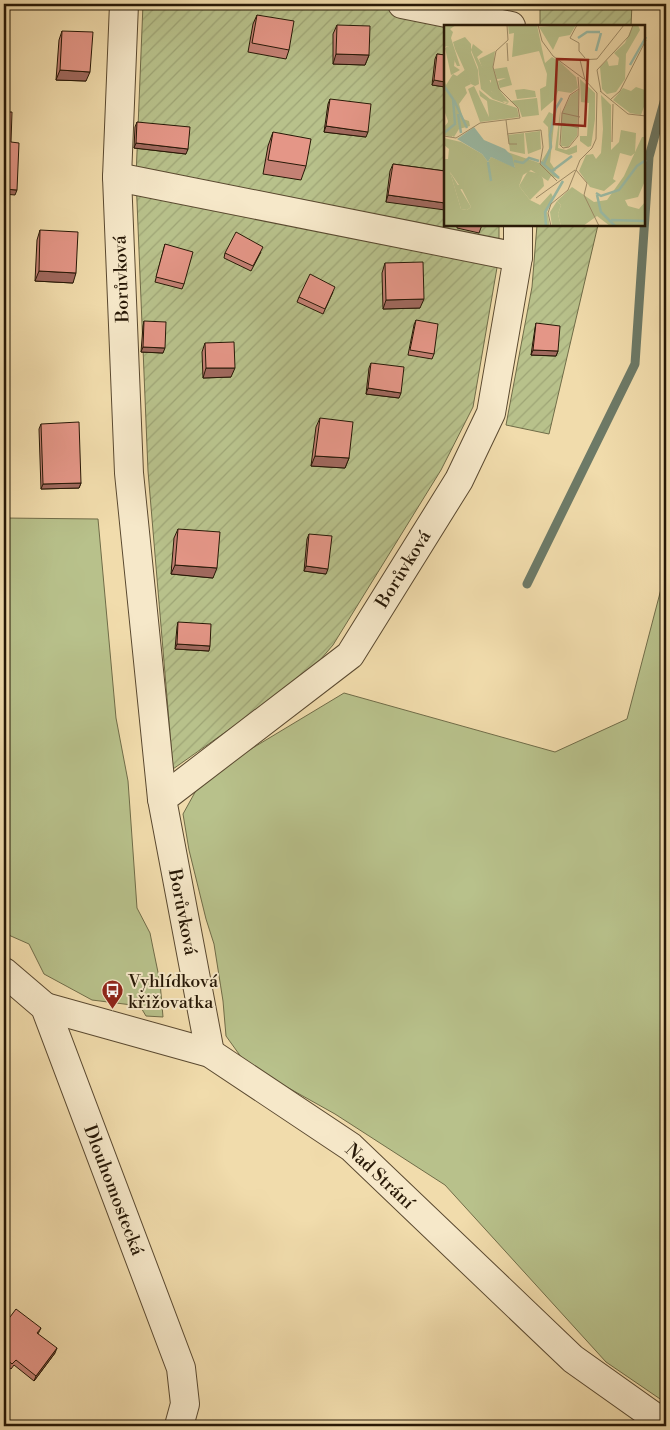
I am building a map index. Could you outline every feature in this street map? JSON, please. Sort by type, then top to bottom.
[{"type":"street","name":"Borůvková","points":[[124,4],[116,177],[129,473],[162,799],[210,1054]]},
{"type":"street","points":[[402,4],[506,25]]},
{"type":"street","points":[[518,4],[518,25]]},
{"type":"street","points":[[116,177],[518,257]]},
{"type":"street","name":"Borůvková","points":[[162,799],[350,655],[459,480],[491,413],[518,257],[518,226]]},
{"type":"street","name":"Dlouhomostecká","points":[[4,972],[46,1007],[181,1368],[184,1404],[178,1426]]},
{"type":"street","name":"Nad Strání","points":[[46,1007],[210,1054],[351,1147],[572,1359],[666,1425]]},
{"type":"green space","points":[[143,4],[498,4],[498,25],[444,25],[444,226],[499,226],[499,256],[473,407],[441,470],[333,645],[308,674],[173,769],[148,471],[136,177]]},
{"type":"green space","points":[[540,4],[632,4],[631,25],[540,25]]},
{"type":"green space","points":[[537,226],[598,226],[549,434],[506,425],[532,287]]},
{"type":"green space","points":[[4,518],[98,519],[116,718],[128,781],[137,908],[150,933],[160,982],[163,1017],[146,1016],[140,1006],[92,1000],[44,974],[29,944],[4,933]]},
{"type":"green space","points":[[666,570],[666,1403],[606,1362],[445,1185],[335,1114],[244,1061],[226,1036],[223,1001],[214,944],[189,850],[183,814],[199,785],[236,758],[344,693],[555,752],[627,719]]},
{"type":"building","points":[[257,15],[294,21],[289,50],[252,43]]},
{"type":"building","points":[[337,25],[370,26],[369,55],[336,54]]},
{"type":"building","points":[[62,31],[93,32],[90,72],[60,70]]},
{"type":"building","points":[[437,54],[444,55],[444,82],[434,80]]},
{"type":"building","points":[[330,99],[371,104],[368,132],[326,126]]},
{"type":"building","points":[[4,112],[12,112],[11,142],[19,143],[17,190],[4,189]]},
{"type":"building","points":[[137,122],[190,127],[188,149],[136,143]]},
{"type":"building","points":[[273,132],[311,139],[306,166],[268,160]]},
{"type":"building","points":[[393,164],[444,171],[444,203],[388,195]]},
{"type":"building","points":[[40,230],[78,232],[76,273],[39,271]]},
{"type":"building","points":[[236,232],[263,247],[253,266],[225,253]]},
{"type":"building","points":[[165,244],[193,252],[184,284],[156,277]]},
{"type":"building","points":[[423,262],[424,299],[386,300],[385,263]]},
{"type":"building","points":[[310,274],[335,287],[325,309],[299,297]]},
{"type":"building","points":[[416,320],[438,324],[434,354],[410,350]]},
{"type":"building","points":[[144,321],[166,322],[165,348],[143,347]]},
{"type":"building","points":[[536,323],[560,326],[558,351],[533,350]]},
{"type":"building","points":[[234,342],[235,368],[206,368],[205,343]]},
{"type":"building","points":[[371,363],[404,367],[401,393],[368,388]]},
{"type":"building","points":[[320,418],[353,422],[349,458],[315,456]]},
{"type":"building","points":[[79,422],[81,483],[43,484],[41,424]]},
{"type":"building","points":[[178,529],[220,532],[217,568],[175,565]]},
{"type":"building","points":[[309,534],[332,536],[328,569],[306,566]]},
{"type":"building","points":[[178,622],[211,624],[210,646],[177,644]]},
{"type":"building","points":[[16,1309],[41,1328],[37,1333],[57,1348],[36,1376],[16,1360],[12,1364],[4,1357],[4,1325]]},
{"type":"waterway","points":[[645,216],[649,157],[666,95]]},
{"type":"waterway","points":[[527,584],[635,364],[644,226]]},
{"type":"place","name":"Vyhlídková křižovatka","points":[[112,1010]]}]
